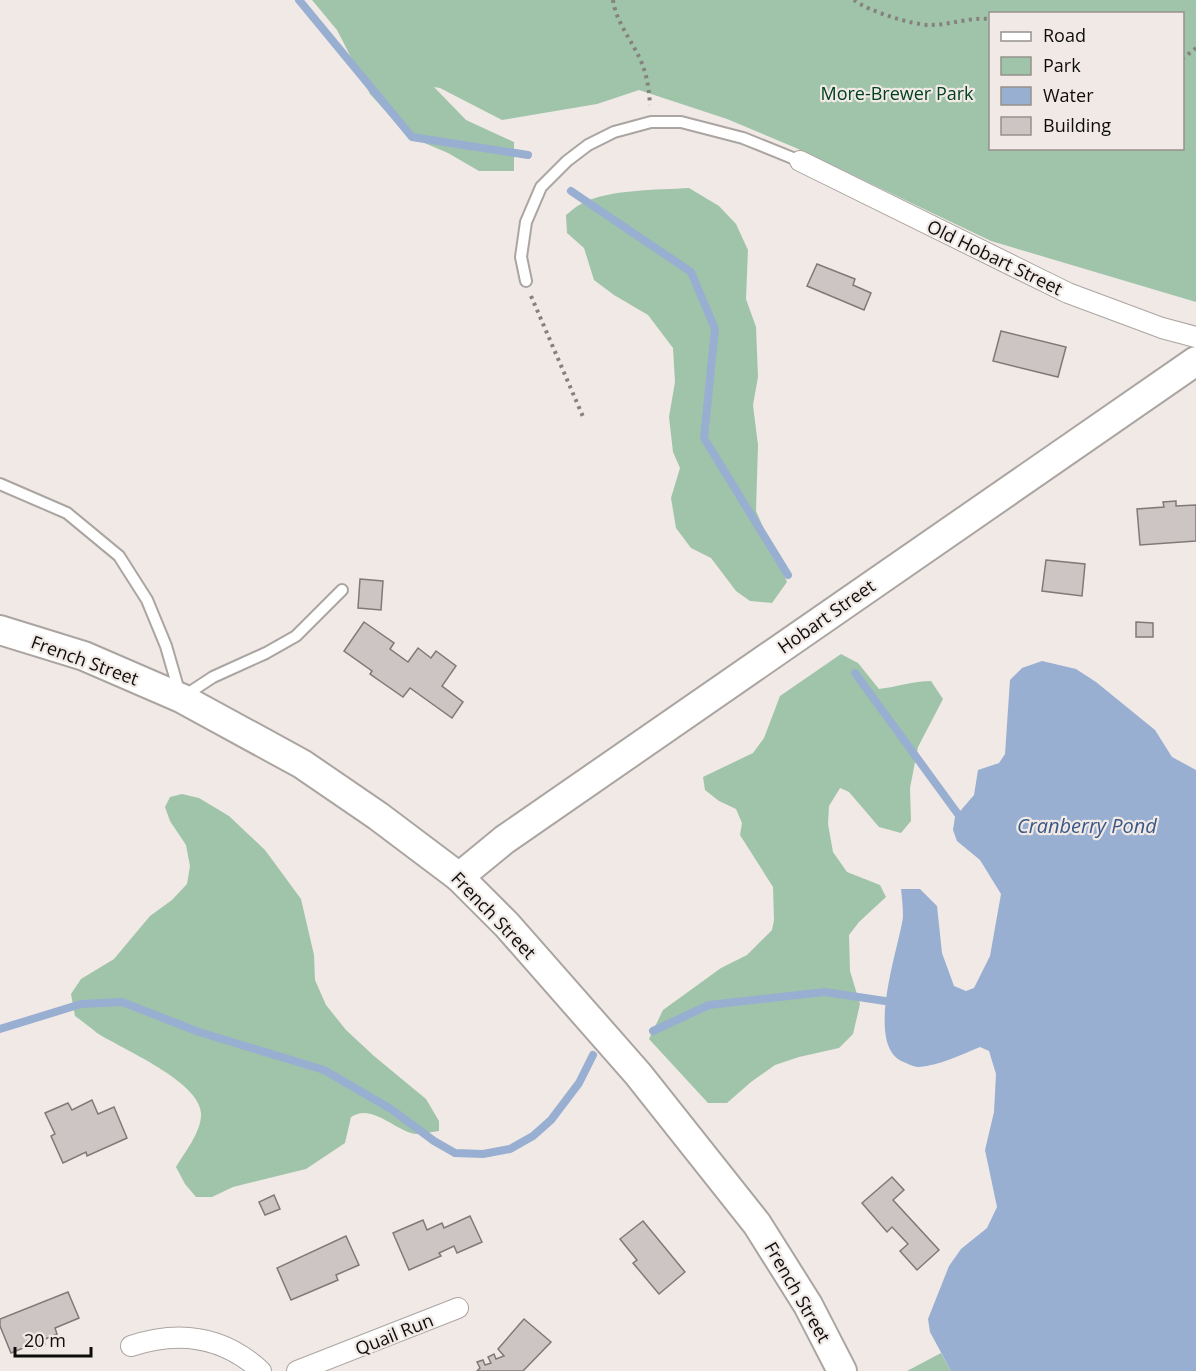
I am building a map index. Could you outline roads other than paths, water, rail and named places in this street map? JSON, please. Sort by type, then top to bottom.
[{"type":"street","name":"Old Hobart Street","points":[[800,161],[1068,293],[1162,328],[1196,337]]},
{"type":"street","name":"Hobart Street","points":[[459,877],[514,834],[1196,361]]},
{"type":"street","name":"French Street","points":[[0,630],[84,656],[181,698],[302,764],[378,816],[459,877],[507,925],[638,1074],[757,1224],[808,1305],[842,1371]]},
{"type":"street","name":"Quail Run","points":[[297,1371],[458,1308]]},
{"type":"street","points":[[132,1346],[150,1340],[185,1337],[211,1341],[231,1348],[261,1371]]},
{"type":"lane","points":[[525,281],[521,257],[526,222],[541,187],[567,161],[588,145],[614,132],[651,122],[681,122],[743,138],[800,161]]},
{"type":"lane","points":[[0,484],[68,513],[119,556],[147,600],[166,646],[181,698],[213,677],[266,653],[296,636],[342,590]]},
{"type":"water","name":"Cranberry Pond","points":[[1042,661],[1076,669],[1096,682],[1155,730],[1172,757],[1196,770],[1196,1371],[951,1371],[930,1332],[928,1319],[949,1266],[961,1249],[987,1228],[997,1207],[985,1150],[994,1112],[996,1074],[989,1051],[980,1047],[943,1062],[919,1067],[906,1063],[893,1054],[886,1039],[886,997],[903,917],[901,889],[920,889],[937,906],[942,953],[954,986],[966,991],[974,988],[990,956],[1001,894],[980,860],[957,841],[953,830],[955,817],[974,795],[978,770],[999,763],[1005,754],[1010,680],[1022,668]]},
{"type":"waterway","points":[[299,0],[412,137],[528,155]]},
{"type":"waterway","points":[[571,191],[691,272],[715,329],[704,438],[788,575]]},
{"type":"waterway","points":[[855,673],[963,821]]},
{"type":"waterway","points":[[653,1031],[709,1005],[825,992],[885,1001]]},
{"type":"waterway","points":[[0,1029],[81,1004],[122,1002],[199,1032],[324,1070],[391,1109],[434,1141],[455,1153],[483,1154],[510,1149],[533,1136],[551,1120],[579,1083],[593,1055]]},
{"type":"park label","name":"More-Brewer Park","points":[[897,93]]}]
